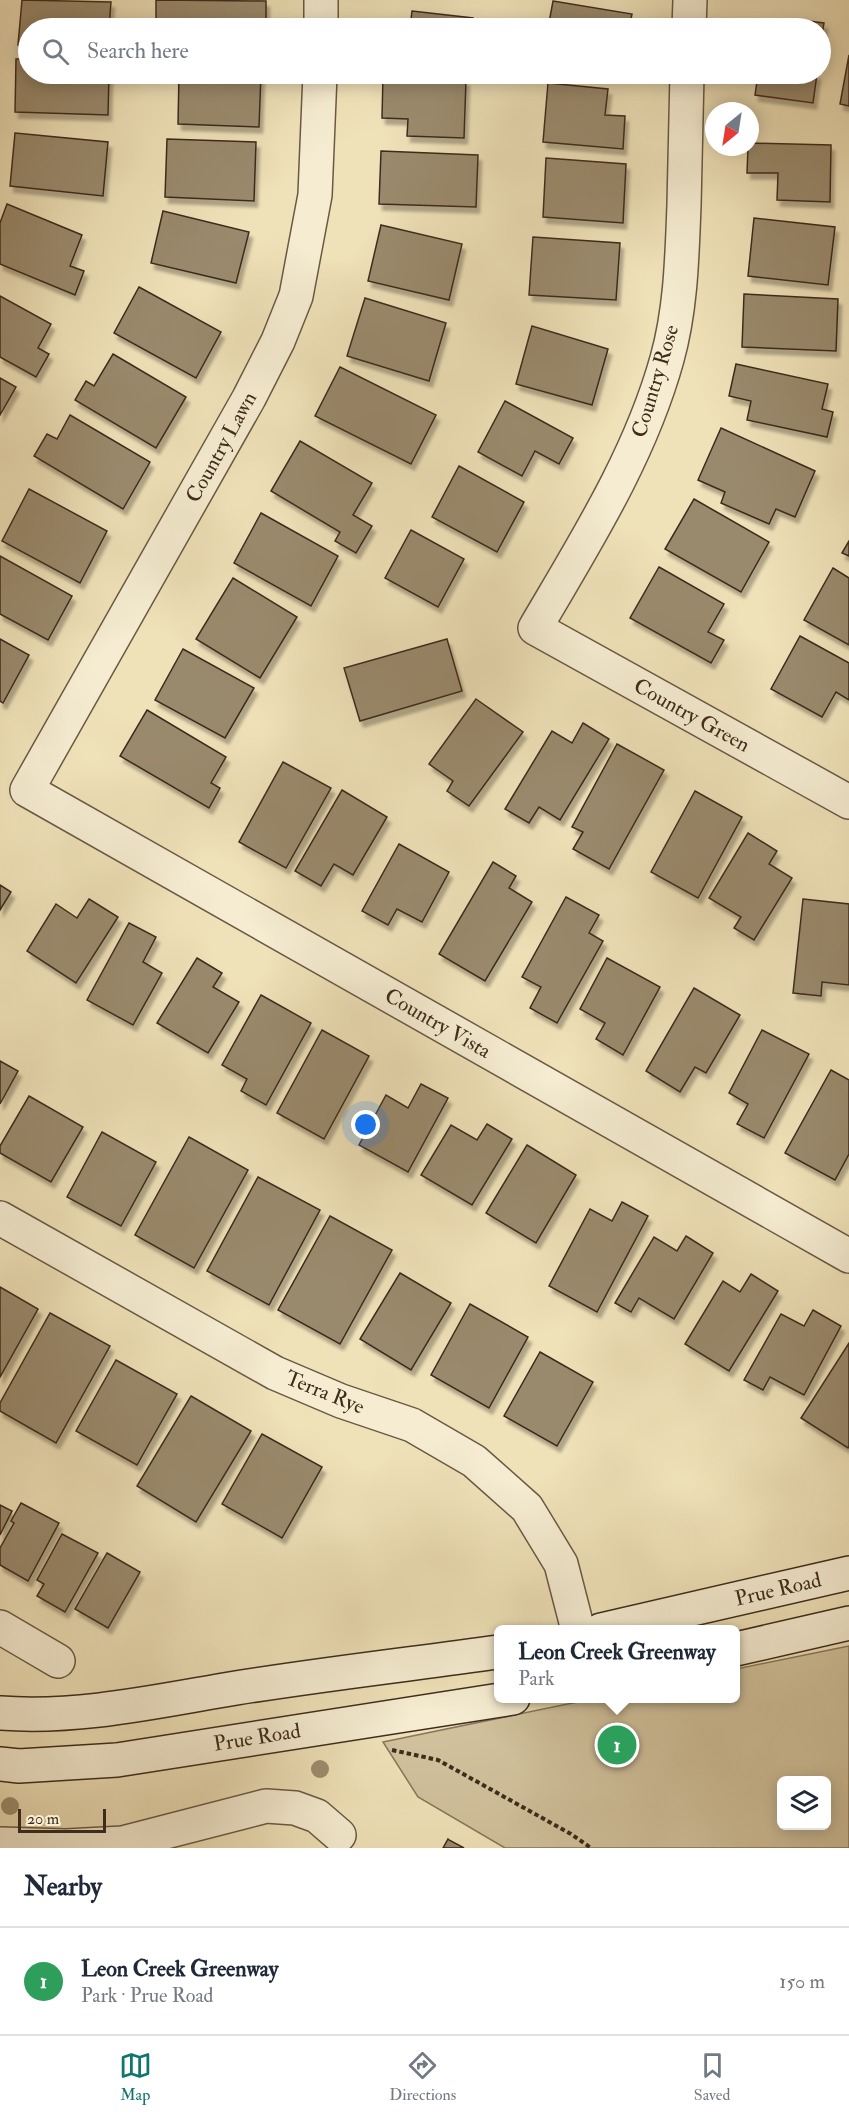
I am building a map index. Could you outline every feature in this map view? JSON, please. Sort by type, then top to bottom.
[{"type":"street","points":[[321,0],[321,18]]},
{"type":"street","points":[[689,18],[690,0]]},
{"type":"street","name":"Country Lawn","points":[[27,790],[249,398],[278,341],[296,296],[313,207],[318,155],[320,84]]},
{"type":"street","name":"Country Rose","points":[[535,628],[610,500],[652,408],[667,357],[677,305],[682,253],[687,84]]},
{"type":"street","name":"Country Green","points":[[535,628],[849,802]]},
{"type":"street","name":"Country Vista","points":[[27,790],[849,1256]]},
{"type":"street","name":"Terra Rye","points":[[0,1218],[275,1373],[341,1401],[412,1425],[474,1461],[527,1509],[561,1564],[577,1625]]},
{"type":"street","name":"Prue Road","points":[[619,1625],[849,1573]]},
{"type":"street","points":[[740,1648],[849,1623]]},
{"type":"street","points":[[0,1627],[58,1661]]},
{"type":"street","points":[[0,1713],[111,1709],[239,1688],[494,1653]]},
{"type":"street","name":"Prue Road","points":[[0,1764],[19,1766],[117,1760],[494,1701]]},
{"type":"street","points":[[0,1844],[66,1847],[123,1843],[266,1806],[295,1808],[317,1816],[339,1835]]},
{"type":"path","points":[[387,1749],[438,1760],[571,1834],[591,1848]]},
{"type":"shaded area","points":[[849,1646],[849,1848],[505,1848],[418,1797],[383,1742],[573,1703],[740,1703],[740,1668]]},
{"type":"building","points":[[22,0],[111,2],[110,18],[20,18]]},
{"type":"building","points":[[156,0],[266,1],[266,18],[156,18]]},
{"type":"building","points":[[553,1],[632,14],[631,18],[550,18]]},
{"type":"building","points":[[412,11],[473,18],[411,18]]},
{"type":"building","points":[[849,55],[849,106],[840,104]]},
{"type":"building","points":[[16,59],[18,59],[18,84],[109,84],[108,115],[15,112]]},
{"type":"building","points":[[179,84],[261,84],[259,127],[178,124]]},
{"type":"building","points":[[383,84],[466,84],[464,138],[407,136],[408,119],[382,118]]},
{"type":"building","points":[[548,84],[608,89],[605,115],[625,116],[623,149],[543,142]]},
{"type":"building","points":[[757,84],[816,84],[813,103],[755,95]]},
{"type":"building","points":[[15,133],[108,142],[103,196],[10,186]]},
{"type":"building","points":[[167,139],[256,142],[254,201],[165,197]]},
{"type":"building","points":[[759,143],[831,145],[830,202],[777,200],[778,173],[747,173],[748,156],[759,156]]},
{"type":"building","points":[[381,151],[478,155],[476,207],[379,204]]},
{"type":"building","points":[[546,158],[626,164],[623,223],[543,217]]},
{"type":"building","points":[[7,204],[82,235],[70,266],[84,271],[75,295],[0,264],[0,223]]},
{"type":"building","points":[[163,211],[249,232],[236,283],[151,263]]},
{"type":"building","points":[[754,218],[835,227],[828,285],[748,276]]},
{"type":"building","points":[[381,225],[462,244],[449,300],[368,281]]},
{"type":"building","points":[[533,237],[620,243],[616,300],[529,295]]},
{"type":"building","points":[[139,287],[221,332],[196,378],[114,333]]},
{"type":"building","points":[[744,294],[838,299],[836,351],[742,347]]},
{"type":"building","points":[[0,296],[51,324],[38,348],[49,354],[36,377],[0,357]]},
{"type":"building","points":[[365,298],[446,323],[429,381],[347,356]]},
{"type":"building","points":[[532,326],[608,349],[592,405],[516,384]]},
{"type":"building","points":[[113,354],[186,397],[156,448],[75,400],[86,381],[94,386]]},
{"type":"building","points":[[736,364],[828,384],[822,409],[833,412],[827,437],[747,420],[751,401],[729,396]]},
{"type":"building","points":[[340,367],[436,415],[411,464],[315,416]]},
{"type":"building","points":[[0,378],[16,387],[0,415]]},
{"type":"building","points":[[505,401],[573,438],[559,464],[535,451],[522,476],[478,452]]},
{"type":"building","points":[[70,415],[150,462],[123,509],[34,456],[47,434],[57,439]]},
{"type":"building","points":[[721,428],[815,471],[795,517],[776,509],[769,524],[721,503],[725,492],[698,480]]},
{"type":"building","points":[[300,441],[372,483],[353,515],[372,526],[356,553],[335,541],[340,532],[271,491]]},
{"type":"building","points":[[459,466],[524,502],[497,552],[432,517]]},
{"type":"building","points":[[29,489],[107,531],[80,583],[2,541]]},
{"type":"building","points":[[694,499],[769,542],[741,592],[665,549]]},
{"type":"building","points":[[261,513],[338,556],[311,606],[234,563]]},
{"type":"building","points":[[411,530],[464,559],[438,607],[385,578]]},
{"type":"building","points":[[849,541],[849,556],[842,553]]},
{"type":"building","points":[[0,556],[72,596],[48,640],[0,614]]},
{"type":"building","points":[[659,567],[724,604],[708,632],[724,640],[711,663],[630,618]]},
{"type":"building","points":[[833,568],[849,578],[849,645],[804,620]]},
{"type":"building","points":[[233,578],[297,617],[260,678],[196,639]]},
{"type":"building","points":[[800,636],[849,663],[849,700],[836,692],[822,717],[771,689]]},
{"type":"building","points":[[0,639],[29,655],[3,703],[0,701]]},
{"type":"building","points":[[447,639],[462,691],[360,721],[344,668]]},
{"type":"building","points":[[183,649],[254,688],[225,738],[155,700]]},
{"type":"building","points":[[476,699],[523,732],[469,806],[447,791],[453,781],[429,764]]},
{"type":"building","points":[[147,710],[226,757],[211,783],[220,788],[209,808],[120,756]]},
{"type":"building","points":[[583,723],[609,739],[560,820],[539,807],[529,823],[505,809],[552,731],[572,743]]},
{"type":"building","points":[[617,744],[664,770],[609,869],[573,849],[583,832],[572,827]]},
{"type":"building","points":[[283,762],[331,788],[286,868],[239,842]]},
{"type":"building","points":[[342,790],[387,817],[353,875],[334,864],[321,886],[295,871]]},
{"type":"building","points":[[695,791],[742,817],[698,898],[651,872]]},
{"type":"building","points":[[748,833],[777,851],[769,864],[792,878],[754,940],[734,928],[741,917],[709,898]]},
{"type":"building","points":[[399,844],[449,872],[422,922],[397,909],[388,925],[362,911]]},
{"type":"building","points":[[493,862],[516,876],[509,888],[532,902],[485,981],[439,954]]},
{"type":"building","points":[[0,885],[11,892],[0,910]]},
{"type":"building","points":[[566,897],[599,915],[589,933],[603,941],[557,1023],[530,1008],[541,987],[522,977]]},
{"type":"building","points":[[89,899],[118,917],[76,983],[27,951],[56,904],[77,918]]},
{"type":"building","points":[[803,899],[849,904],[849,985],[822,982],[821,996],[793,993]]},
{"type":"building","points":[[129,923],[156,937],[143,962],[162,973],[133,1025],[87,1000]]},
{"type":"building","points":[[197,958],[222,973],[213,987],[239,1002],[208,1053],[157,1023]]},
{"type":"building","points":[[607,958],[660,987],[623,1055],[596,1039],[605,1023],[580,1009]]},
{"type":"building","points":[[694,988],[740,1015],[706,1073],[695,1067],[680,1092],[646,1071]]},
{"type":"building","points":[[261,995],[311,1023],[266,1105],[241,1091],[247,1079],[222,1065]]},
{"type":"building","points":[[322,1030],[369,1056],[324,1139],[277,1113]]},
{"type":"building","points":[[762,1030],[809,1054],[764,1138],[737,1124],[748,1104],[729,1093]]},
{"type":"building","points":[[0,1061],[18,1071],[0,1104]]},
{"type":"building","points":[[831,1070],[849,1080],[849,1154],[835,1180],[785,1153]]},
{"type":"building","points":[[421,1084],[448,1098],[408,1172],[359,1145],[386,1095],[408,1108]]},
{"type":"building","points":[[29,1096],[83,1127],[51,1182],[0,1153],[0,1146]]},
{"type":"building","points":[[487,1124],[512,1139],[472,1205],[421,1175],[451,1125],[477,1140]]},
{"type":"building","points":[[102,1132],[156,1162],[121,1226],[67,1197]]},
{"type":"building","points":[[189,1137],[248,1170],[194,1268],[135,1235]]},
{"type":"building","points":[[527,1145],[576,1175],[536,1243],[486,1213]]},
{"type":"building","points":[[258,1177],[320,1210],[269,1305],[207,1271]]},
{"type":"building","points":[[622,1202],[648,1216],[597,1312],[549,1286],[590,1209],[612,1221]]},
{"type":"building","points":[[330,1216],[392,1250],[340,1344],[278,1310]]},
{"type":"building","points":[[686,1236],[713,1253],[674,1319],[639,1298],[631,1312],[615,1303],[654,1237],[677,1251]]},
{"type":"building","points":[[400,1273],[451,1303],[411,1370],[360,1339]]},
{"type":"building","points":[[751,1274],[778,1291],[729,1371],[685,1344],[723,1281],[740,1292]]},
{"type":"building","points":[[0,1287],[38,1309],[0,1377]]},
{"type":"building","points":[[470,1304],[528,1337],[489,1408],[431,1375]]},
{"type":"building","points":[[813,1310],[841,1326],[804,1395],[770,1377],[763,1390],[744,1380],[781,1314],[804,1326]]},
{"type":"building","points":[[50,1313],[110,1346],[56,1443],[0,1411],[0,1403]]},
{"type":"building","points":[[849,1343],[849,1446],[848,1448],[801,1418]]},
{"type":"building","points":[[540,1352],[593,1382],[557,1446],[504,1416]]},
{"type":"building","points":[[116,1360],[177,1394],[137,1465],[76,1431]]},
{"type":"building","points":[[191,1396],[251,1431],[196,1522],[137,1486]]},
{"type":"building","points":[[262,1434],[322,1467],[282,1538],[222,1504]]},
{"type":"building","points":[[21,1503],[59,1523],[28,1581],[0,1565],[0,1548],[14,1523],[11,1521]]},
{"type":"building","points":[[0,1505],[12,1511],[0,1535]]},
{"type":"building","points":[[62,1534],[98,1553],[65,1612],[37,1596],[44,1584],[37,1580]]},
{"type":"building","points":[[107,1553],[140,1572],[108,1628],[75,1609]]},
{"type":"building","points":[[449,1840],[464,1848],[443,1848]]},
{"type":"place","name":"Leon Creek Greenway","points":[[617,1745]]}]
